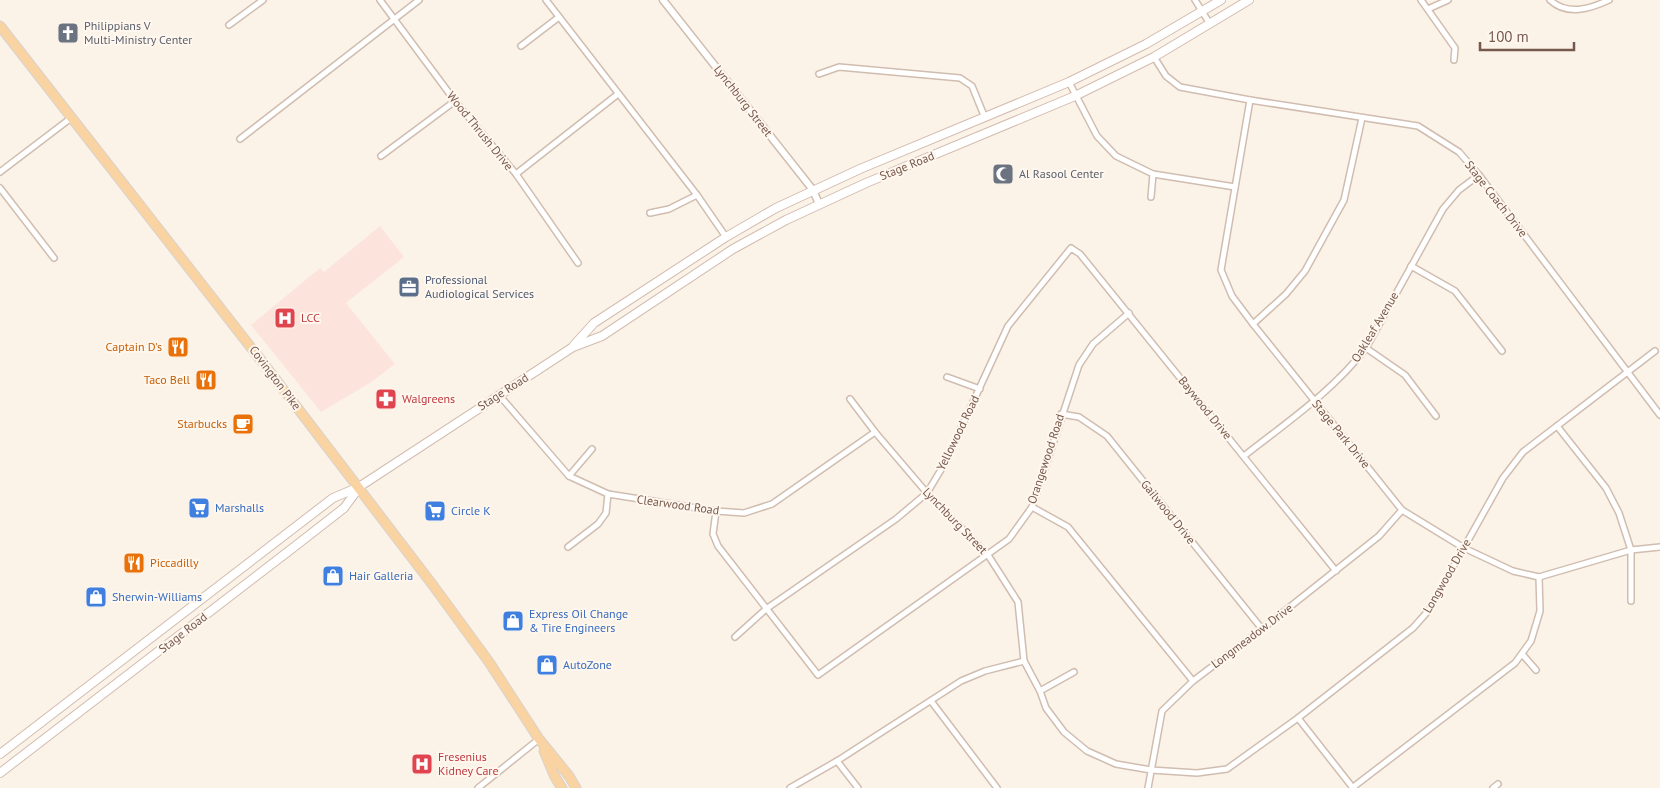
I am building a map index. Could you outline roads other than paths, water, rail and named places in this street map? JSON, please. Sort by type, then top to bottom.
[{"type":"main road","name":"Stage Road","points":[[572,347],[594,323],[726,237],[776,208],[813,190],[1068,82],[1146,44],[1221,0]]},
{"type":"main road","name":"Stage Road","points":[[0,754],[333,498],[359,487],[572,347],[602,336],[733,249],[819,204],[1076,96],[1154,56],[1249,0]]},
{"type":"main road","name":"Covington Pike","points":[[0,26],[359,487],[464,626],[539,739],[569,776],[576,788]]},
{"type":"main road","name":"Stage Road","points":[[0,772],[344,508],[359,487]]},
{"type":"main road","name":"Covington Pike","points":[[539,739],[555,777],[562,788]]},
{"type":"street","points":[[229,25],[263,0]]},
{"type":"street","name":"Wood Thrush Drive","points":[[380,0],[455,101],[516,174],[578,263]]},
{"type":"street","points":[[240,139],[419,0]]},
{"type":"street","points":[[546,0],[697,194],[726,237]]},
{"type":"street","name":"Lynchburg Street","points":[[663,0],[813,190],[819,204]]},
{"type":"street","points":[[1195,0],[1210,24]]},
{"type":"street","points":[[1421,0],[1455,48],[1454,60]]},
{"type":"street","points":[[1428,9],[1448,0]]},
{"type":"street","points":[[1550,0],[1572,11],[1595,7],[1609,0]]},
{"type":"street","points":[[521,46],[559,17]]},
{"type":"street","name":"Stage Coach Drive","points":[[1154,56],[1166,76],[1180,87],[1250,100],[1418,126],[1459,152],[1660,415]]},
{"type":"street","points":[[819,74],[839,67],[960,78],[972,86],[985,118]]},
{"type":"street","points":[[1068,82],[1097,136],[1116,156],[1153,174],[1235,187]]},
{"type":"street","points":[[516,174],[618,94]]},
{"type":"street","name":"Stage Park Drive","points":[[1250,100],[1221,270],[1232,296],[1253,324],[1402,510],[1464,548],[1514,572],[1539,577],[1631,550],[1660,547]]},
{"type":"street","points":[[381,156],[455,101]]},
{"type":"street","points":[[0,172],[71,118]]},
{"type":"street","points":[[1253,324],[1286,294],[1305,271],[1344,200],[1362,118]]},
{"type":"street","points":[[1151,197],[1153,174]]},
{"type":"street","name":"Oakleaf Avenue","points":[[1244,456],[1314,401],[1351,368],[1366,348],[1443,209],[1459,190],[1478,175]]},
{"type":"street","points":[[0,188],[54,258]]},
{"type":"street","points":[[650,214],[669,210],[697,194]]},
{"type":"street","name":"Baywood Drive","points":[[1071,248],[1080,254],[1129,313],[1336,571]]},
{"type":"street","name":"Yellowood Road","points":[[735,637],[766,609],[896,519],[928,493],[945,463],[1008,326],[1071,248]]},
{"type":"street","points":[[1411,266],[1455,291],[1502,351]]},
{"type":"street","name":"Orangewood Road","points":[[766,609],[818,675],[1009,539],[1032,507],[1061,414],[1079,365],[1093,344],[1129,313]]},
{"type":"street","points":[[1366,348],[1405,375],[1436,416]]},
{"type":"street","name":"Longwood Drive","points":[[1151,770],[1197,773],[1227,769],[1298,718],[1413,628],[1429,610],[1503,478],[1523,452],[1656,351]]},
{"type":"street","points":[[947,377],[980,389]]},
{"type":"street","name":"Clearwood Road","points":[[498,395],[569,476],[608,494],[716,511],[744,513],[772,504],[875,432]]},
{"type":"street","name":"Lynchburg Street","points":[[850,399],[875,432],[928,493],[988,555],[1018,602],[1024,661],[1040,691],[1046,708],[1064,732],[1087,751],[1116,764],[1151,770]]},
{"type":"street","name":"Gailwood Drive","points":[[1061,414],[1079,417],[1107,436],[1262,629]]},
{"type":"street","points":[[1557,426],[1606,488],[1619,513],[1631,550],[1631,601]]},
{"type":"street","points":[[569,476],[592,449]]},
{"type":"street","points":[[568,547],[598,524],[606,513],[608,494]]},
{"type":"street","points":[[1032,507],[1068,527],[1193,681]]},
{"type":"street","name":"Longmeadow Drive","points":[[1148,788],[1162,711],[1193,681],[1379,536],[1402,510]]},
{"type":"street","points":[[716,511],[713,534],[718,546],[766,609]]},
{"type":"street","points":[[1298,718],[1352,788],[1515,663],[1532,641],[1540,611],[1539,577]]},
{"type":"street","points":[[1522,654],[1536,670]]},
{"type":"street","points":[[790,788],[837,761],[961,682],[985,671],[1024,661]]},
{"type":"street","points":[[1040,691],[1074,672]]},
{"type":"street","points":[[931,702],[997,788]]},
{"type":"street","points":[[478,788],[539,739]]},
{"type":"street","points":[[837,761],[858,788]]},
{"type":"place","name":"Philippians V Multi-Ministry Center","points":[[68,33]]},
{"type":"place","name":"Al Rasool Center","points":[[1003,174]]},
{"type":"place","name":"Professional Audiological Services","points":[[409,287]]},
{"type":"place","name":"LCC","points":[[285,318]]},
{"type":"place","name":"Captain D's","points":[[178,347]]},
{"type":"place","name":"Taco Bell","points":[[206,380]]},
{"type":"place","name":"Walgreens","points":[[386,399]]},
{"type":"place","name":"Starbucks","points":[[243,424]]},
{"type":"place","name":"Marshalls","points":[[199,508]]},
{"type":"place","name":"Circle K","points":[[435,511]]},
{"type":"place","name":"Piccadilly","points":[[134,563]]},
{"type":"place","name":"Hair Galleria","points":[[333,576]]},
{"type":"place","name":"Sherwin-Williams","points":[[96,597]]},
{"type":"place","name":"Express Oil Change & Tire Engineers","points":[[513,621]]},
{"type":"place","name":"AutoZone","points":[[547,665]]},
{"type":"place","name":"Fresenius Kidney Care","points":[[422,764]]}]
